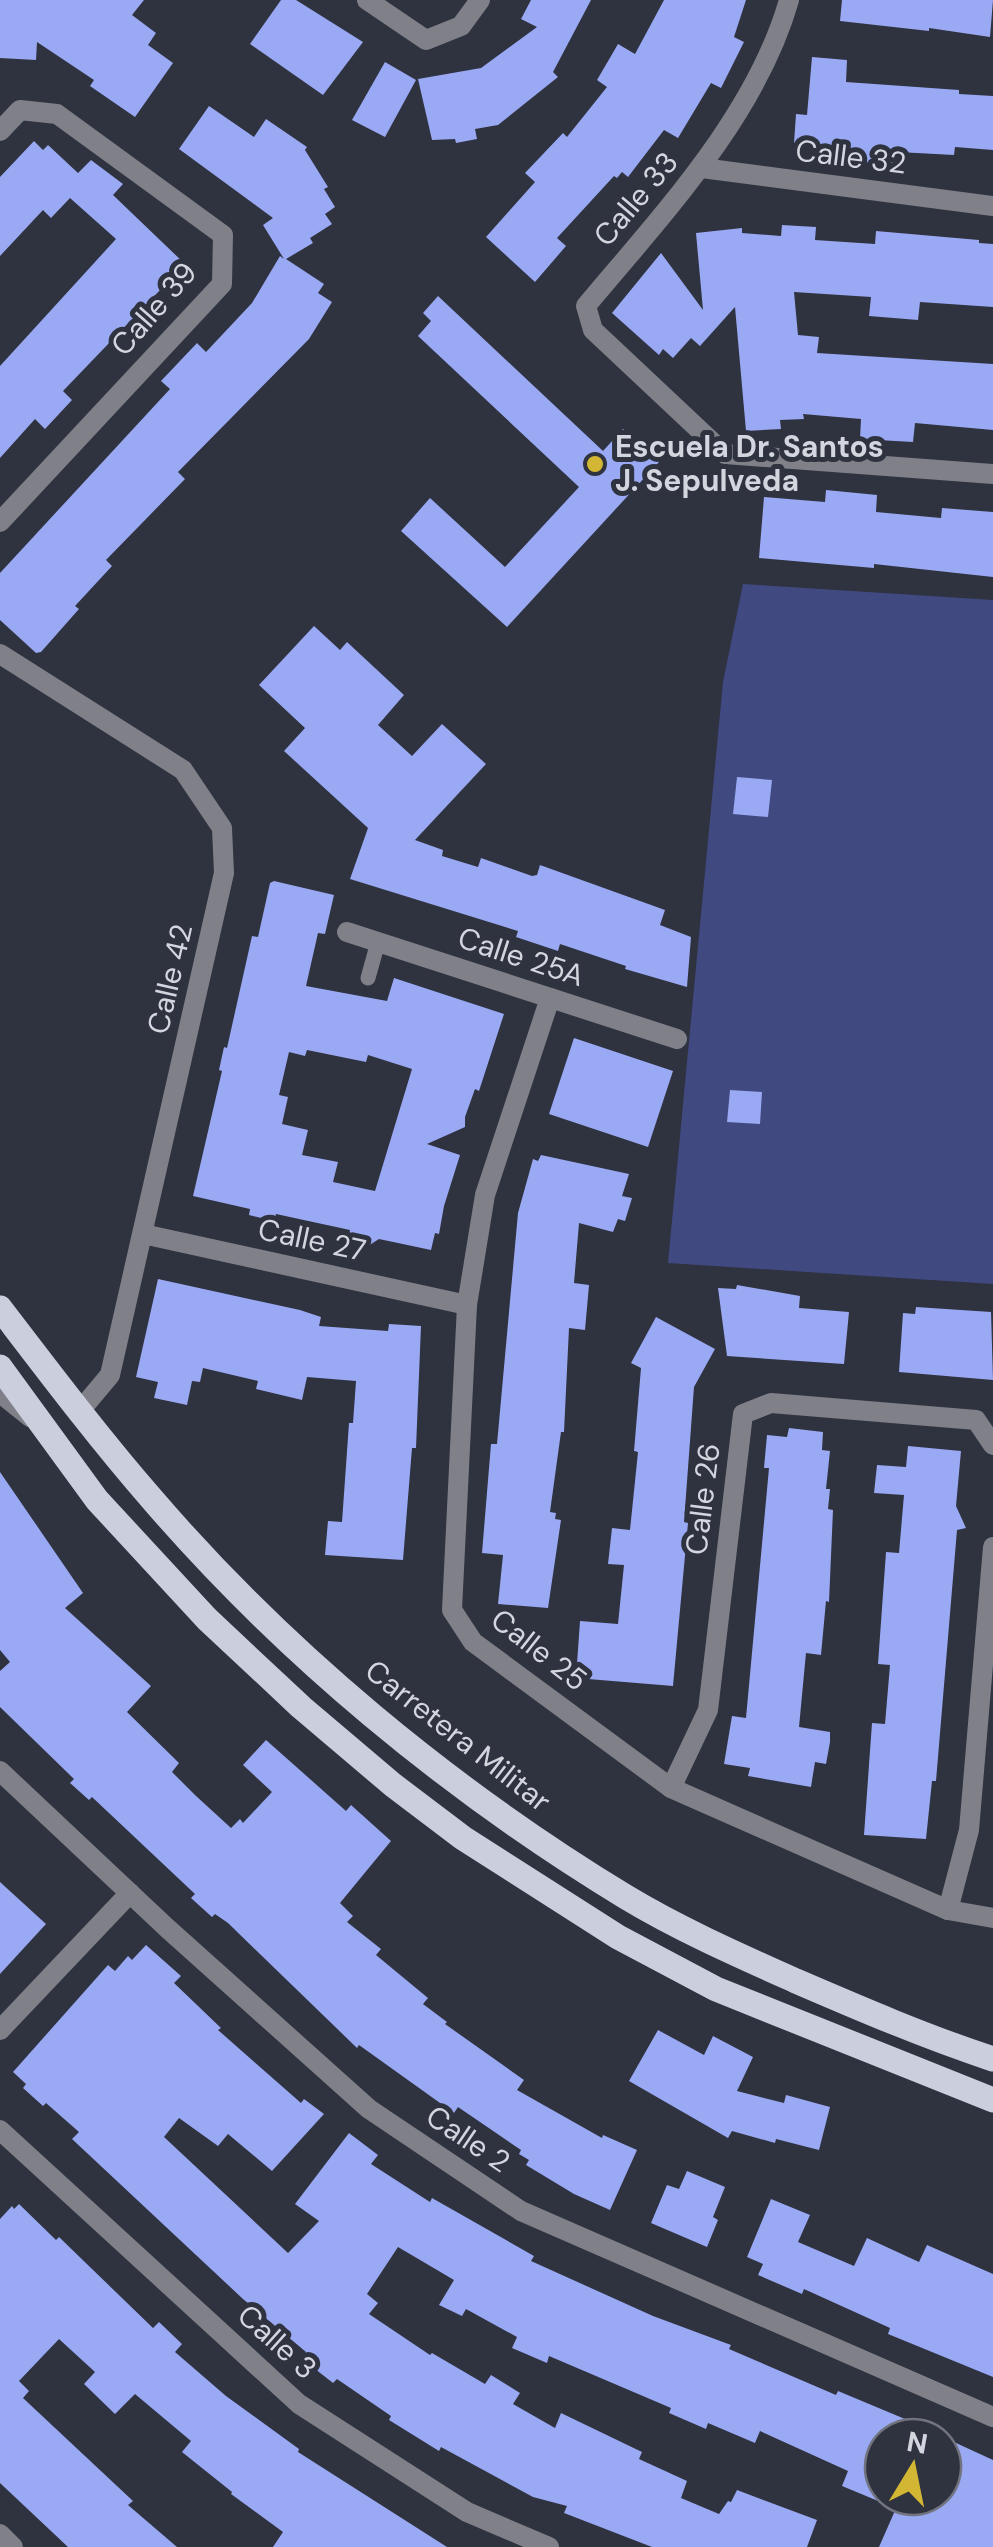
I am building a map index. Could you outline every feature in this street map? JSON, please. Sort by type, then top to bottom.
[{"type":"main road","name":"Carretera Militar","points":[[0,1308],[152,1500],[282,1634],[362,1706],[518,1827],[628,1898],[744,1958],[893,2022],[993,2059]]},
{"type":"main road","points":[[0,1367],[97,1500],[207,1620],[392,1785],[463,1838],[618,1936],[716,1989],[993,2100]]},
{"type":"street","points":[[367,0],[426,40],[461,26],[480,0]]},
{"type":"street","name":"Calle 33","points":[[790,0],[778,41],[702,168],[586,306],[593,330],[725,454],[993,474]]},
{"type":"street","name":"Calle 39","points":[[0,131],[20,110],[57,114],[223,235],[222,284],[0,522]]},
{"type":"street","name":"Calle 32","points":[[702,168],[993,206]]},
{"type":"street","name":"Calle 42","points":[[0,654],[183,770],[222,828],[224,873],[110,1375],[79,1412]]},
{"type":"street","name":"Calle 25A","points":[[347,932],[677,1039]]},
{"type":"street","name":"Calle 25","points":[[550,998],[485,1195],[467,1305],[452,1610],[473,1642],[672,1788],[948,1910],[993,1918]]},
{"type":"street","name":"Calle 27","points":[[144,1234],[467,1305]]},
{"type":"street","points":[[0,1394],[46,1430]]},
{"type":"street","name":"Calle 26","points":[[672,1788],[708,1710],[743,1414],[771,1402],[976,1420],[993,1445]]},
{"type":"street","points":[[948,1910],[969,1830],[993,1547]]},
{"type":"street","name":"Calle 2","points":[[0,1771],[369,2109],[522,2211],[993,2417]]},
{"type":"street","points":[[0,2030],[130,1892]]},
{"type":"street","name":"Calle 3","points":[[0,2130],[300,2404],[467,2512],[549,2547]]},
{"type":"street","points":[[0,2534],[13,2547]]},
{"type":"lane","points":[[368,978],[378,942]]},
{"type":"shaded area","points":[[743,584],[993,600],[993,1284],[668,1263],[723,682]]},
{"type":"building","points":[[0,0],[144,0],[132,15],[156,33],[148,45],[173,63],[135,117],[90,86],[94,80],[37,42],[36,60],[0,58]]},
{"type":"building","points":[[281,0],[296,0],[363,42],[323,95],[250,44]]},
{"type":"building","points":[[531,0],[591,0],[553,72],[558,77],[498,125],[475,129],[477,139],[456,143],[455,139],[432,140],[418,79],[481,68],[537,27],[521,19]]},
{"type":"building","points":[[664,0],[746,0],[734,37],[744,42],[721,88],[711,83],[678,138],[664,130],[628,177],[622,172],[617,178],[614,176],[557,238],[566,246],[535,282],[486,237],[535,182],[525,173],[563,133],[567,137],[607,87],[597,80],[618,44],[635,54]]},
{"type":"building","points":[[842,0],[993,0],[990,37],[840,21]]},
{"type":"building","points":[[812,57],[847,60],[846,82],[993,96],[993,150],[955,147],[954,155],[898,152],[897,164],[860,162],[861,149],[794,143],[796,114],[807,115]]},
{"type":"building","points":[[385,62],[416,80],[385,137],[352,120]]},
{"type":"building","points":[[209,106],[254,137],[266,119],[307,147],[305,150],[328,187],[324,189],[335,207],[325,214],[332,224],[310,238],[313,243],[286,259],[324,284],[318,293],[332,302],[309,339],[178,472],[185,479],[106,560],[112,566],[75,606],[79,609],[36,653],[0,620],[0,573],[170,389],[161,381],[197,343],[206,352],[252,303],[280,256],[284,259],[263,225],[273,218],[179,149]]},
{"type":"building","points":[[34,141],[43,150],[48,145],[78,173],[91,160],[123,184],[113,195],[185,264],[63,391],[72,400],[45,429],[35,419],[0,458],[0,366],[116,239],[70,198],[51,218],[43,210],[0,256],[0,177]]},
{"type":"building","points":[[782,225],[816,227],[815,240],[875,244],[876,231],[993,244],[993,307],[920,302],[918,320],[869,316],[871,297],[794,292],[798,335],[819,337],[817,353],[993,364],[993,430],[915,423],[913,442],[860,439],[861,419],[803,414],[804,419],[780,420],[781,429],[746,431],[735,307],[700,346],[691,338],[673,358],[663,349],[659,355],[612,313],[661,253],[703,310],[696,233],[742,228],[742,233],[781,236]]},
{"type":"building","points":[[438,296],[603,451],[623,429],[659,462],[507,627],[401,531],[430,498],[505,567],[579,487],[418,336],[431,321],[423,313]]},
{"type":"building","points":[[826,490],[877,495],[876,512],[941,518],[942,508],[993,512],[993,577],[874,564],[874,568],[759,558],[764,497],[825,502]]},
{"type":"building","points":[[314,626],[340,650],[347,642],[404,695],[378,725],[412,756],[442,724],[486,764],[415,840],[443,850],[442,856],[478,867],[481,858],[532,876],[537,875],[540,865],[665,910],[660,925],[691,937],[687,987],[560,944],[558,951],[516,937],[518,931],[350,879],[368,828],[284,751],[305,728],[259,685]]},
{"type":"building","points":[[737,777],[772,780],[768,817],[733,814]]},
{"type":"building","points":[[270,883],[334,895],[325,934],[318,933],[306,986],[387,1001],[394,978],[504,1014],[479,1091],[475,1089],[465,1117],[465,1127],[427,1144],[460,1155],[431,1250],[379,1239],[368,1246],[348,1241],[350,1230],[276,1214],[274,1221],[249,1215],[250,1209],[193,1196],[224,1047],[227,1048],[252,936],[258,937]],"holes":[[[307,1050],[366,1062],[368,1055],[412,1069],[375,1191],[333,1182],[338,1162],[302,1155],[308,1130],[282,1124],[288,1097],[279,1095],[289,1052],[305,1056]]]},
{"type":"building","points":[[574,1038],[673,1071],[648,1147],[549,1114]]},
{"type":"building","points":[[730,1090],[762,1092],[760,1124],[727,1122]]},
{"type":"building","points":[[541,1155],[629,1174],[622,1196],[632,1198],[625,1221],[618,1219],[613,1232],[579,1223],[574,1283],[589,1285],[585,1330],[569,1328],[564,1432],[550,1512],[561,1520],[548,1608],[498,1604],[503,1555],[482,1553],[491,1444],[497,1444],[518,1213],[533,1159],[538,1161]]},
{"type":"building","points":[[158,1279],[300,1310],[321,1317],[319,1326],[388,1331],[389,1324],[421,1326],[416,1448],[412,1448],[403,1560],[325,1555],[328,1521],[342,1522],[356,1381],[307,1377],[302,1400],[256,1389],[258,1381],[203,1368],[200,1382],[192,1381],[187,1405],[154,1398],[158,1382],[136,1377]]},
{"type":"building","points":[[737,1285],[800,1296],[799,1308],[849,1312],[844,1364],[727,1356],[718,1288],[736,1289]]},
{"type":"building","points":[[916,1307],[991,1312],[993,1380],[899,1372],[903,1313],[915,1314]]},
{"type":"building","points":[[656,1317],[715,1349],[694,1387],[684,1522],[688,1523],[673,1686],[576,1678],[580,1621],[618,1624],[624,1565],[608,1564],[612,1528],[630,1530],[641,1368],[631,1363]]},
{"type":"building","points":[[789,1428],[823,1432],[822,1450],[830,1451],[826,1489],[830,1489],[828,1509],[833,1510],[829,1602],[826,1601],[821,1655],[806,1653],[799,1727],[830,1732],[830,1742],[826,1764],[815,1762],[811,1787],[748,1776],[750,1768],[724,1764],[732,1716],[746,1718],[769,1468],[764,1468],[767,1435],[787,1437]]},
{"type":"building","points":[[908,1446],[961,1451],[956,1506],[966,1528],[957,1530],[936,1781],[932,1781],[926,1839],[864,1835],[872,1723],[885,1724],[890,1665],[878,1664],[886,1552],[899,1553],[904,1495],[874,1493],[877,1465],[906,1467]]},
{"type":"building","points":[[0,1472],[83,1593],[65,1608],[151,1686],[127,1712],[179,1763],[172,1772],[195,1795],[231,1828],[240,1819],[243,1823],[272,1792],[243,1765],[266,1740],[346,1811],[351,1805],[391,1841],[340,1903],[353,1916],[347,1922],[381,1949],[376,1955],[428,1998],[423,2004],[445,2024],[524,2080],[517,2090],[602,2138],[603,2135],[637,2150],[610,2210],[526,2165],[529,2160],[519,2154],[521,2150],[458,2107],[454,2113],[359,2045],[357,2048],[228,1923],[215,1914],[212,1917],[191,1898],[195,1894],[92,1797],[89,1800],[70,1783],[74,1779],[0,1707],[0,1671],[10,1662],[0,1650]]},
{"type":"building","points":[[0,1882],[46,1924],[0,1974]]},
{"type":"building","points":[[146,1945],[181,1976],[174,1983],[221,2028],[218,2030],[301,2103],[304,2099],[324,2114],[272,2171],[228,2134],[218,2146],[179,2118],[164,2137],[288,2253],[319,2221],[295,2204],[349,2133],[378,2155],[371,2164],[430,2202],[432,2198],[534,2256],[531,2261],[653,2316],[731,2345],[729,2349],[836,2395],[838,2391],[900,2417],[863,2417],[863,2495],[842,2486],[848,2471],[760,2431],[755,2443],[708,2423],[706,2429],[669,2413],[671,2408],[549,2356],[547,2363],[512,2348],[517,2337],[466,2309],[462,2316],[439,2305],[454,2280],[398,2247],[367,2294],[378,2303],[369,2314],[430,2355],[485,2384],[491,2375],[520,2393],[513,2404],[555,2428],[561,2413],[642,2452],[639,2459],[687,2481],[681,2498],[719,2514],[737,2490],[817,2520],[807,2547],[652,2547],[564,2513],[567,2506],[533,2497],[441,2447],[439,2451],[389,2420],[391,2416],[337,2379],[333,2383],[301,2358],[306,2352],[243,2299],[72,2139],[79,2132],[23,2088],[26,2084],[13,2072],[108,1965],[115,1971],[128,1956],[132,1960]]},
{"type":"building","points":[[658,2030],[704,2055],[713,2036],[753,2057],[737,2091],[784,2103],[786,2095],[830,2107],[819,2150],[732,2131],[728,2138],[629,2081]]},
{"type":"building","points":[[687,2171],[725,2187],[707,2247],[651,2223],[667,2185],[679,2189]]},
{"type":"building","points":[[771,2199],[810,2215],[798,2242],[854,2266],[867,2238],[919,2262],[927,2245],[993,2274],[993,2377],[888,2334],[890,2328],[804,2289],[802,2294],[758,2275],[763,2264],[747,2257]]},
{"type":"building","points":[[19,2204],[153,2328],[159,2322],[182,2344],[175,2352],[226,2396],[298,2452],[447,2547],[273,2547],[283,2532],[182,2452],[191,2441],[135,2394],[115,2414],[84,2384],[95,2372],[59,2339],[19,2381],[29,2391],[23,2398],[133,2501],[128,2505],[177,2547],[68,2547],[0,2483],[0,2219]]},
{"type":"building","points":[[963,2446],[993,2460],[993,2547],[879,2547],[892,2517],[963,2517]]},
{"type":"place","name":"Escuela Dr. Santos J. Sepulveda","points":[[595,464]]}]
